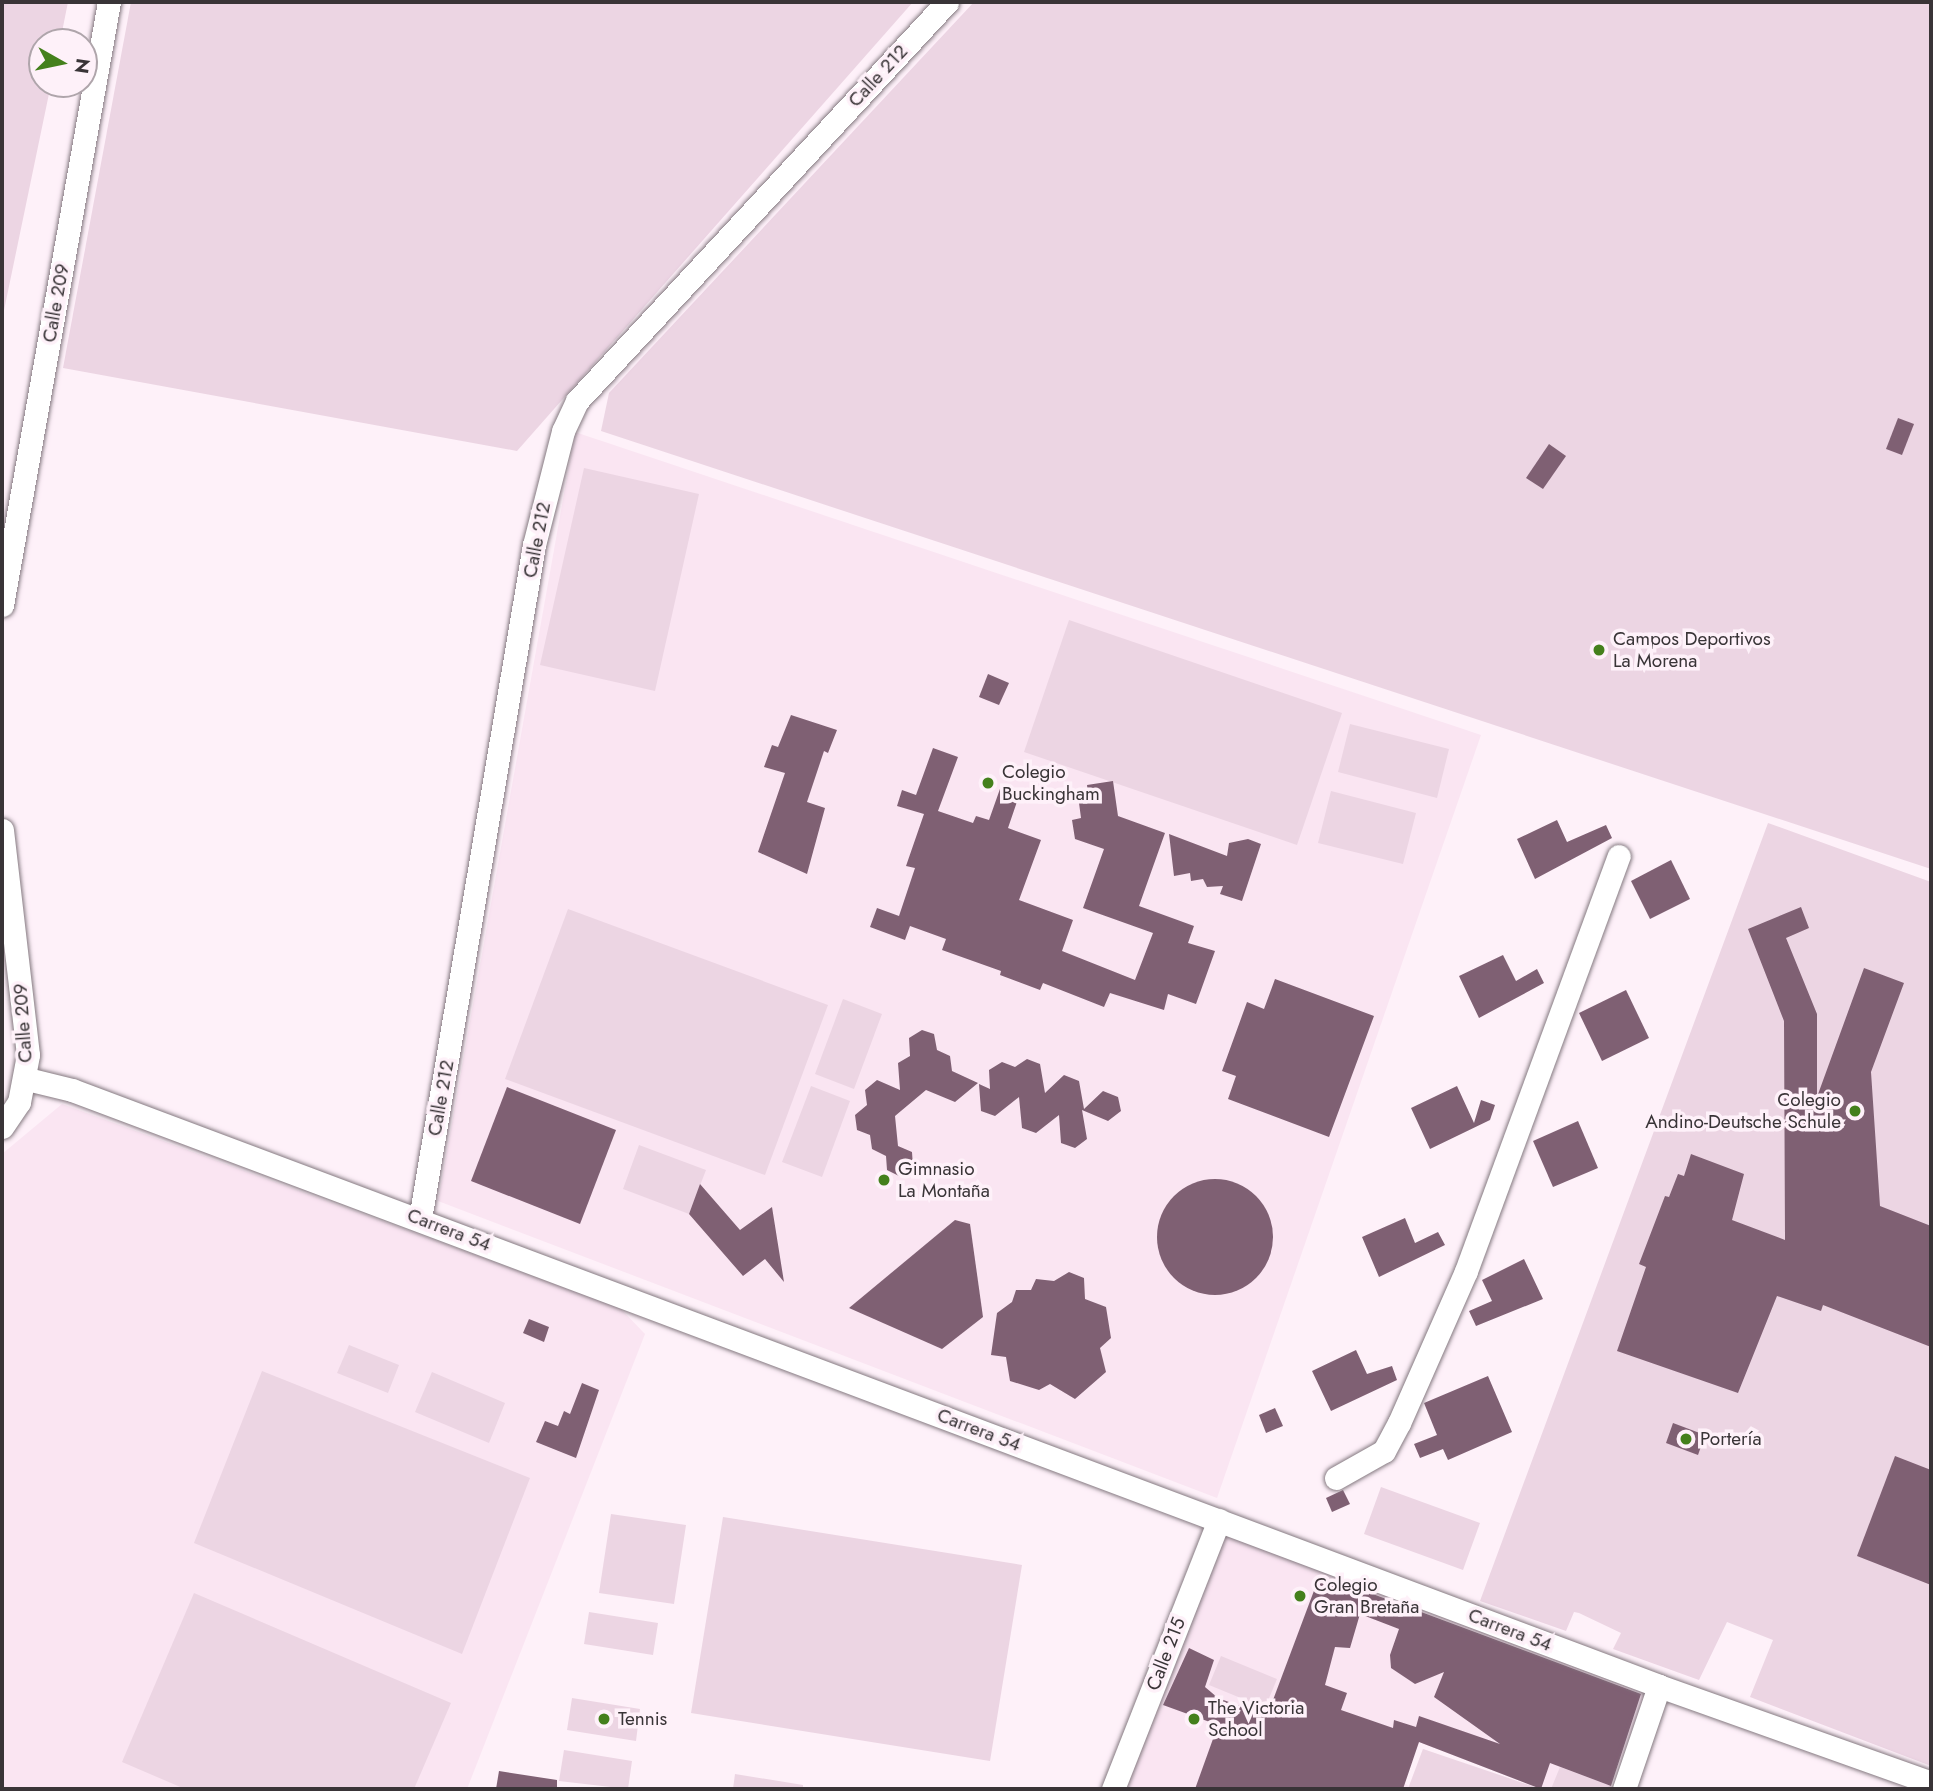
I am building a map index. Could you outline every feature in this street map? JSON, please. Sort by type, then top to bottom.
[{"type":"street","name":"Calle 209","points":[[2,605],[110,2]]},
{"type":"street","name":"Calle 212","points":[[420,1219],[534,545],[563,431],[577,401],[947,2]]},
{"type":"street","name":"Calle 209","points":[[2,830],[22,990],[27,1079],[19,1102],[2,1127]]},
{"type":"street","points":[[1336,1478],[1384,1451],[1399,1423],[1466,1270],[1619,856]]},
{"type":"street","name":"Carrera 54","points":[[27,1079],[72,1090],[1660,1686],[1931,1783]]},
{"type":"street","name":"Calle 215","points":[[1113,1789],[1219,1520]]},
{"type":"street","points":[[1624,1789],[1660,1686]]},
{"type":"shaded area","points":[[2,2],[68,2],[63,28],[28,28],[28,98],[48,98],[2,320]]},
{"type":"shaded area","points":[[131,2],[913,2],[517,451],[63,368]]},
{"type":"shaded area","name":"Campos Deportivos La Morena","points":[[974,2],[1931,2],[1931,869],[601,431],[609,393]]},
{"type":"shaded area","points":[[575,432],[1481,735],[1217,1498],[438,1201]]},
{"type":"shaded area","points":[[584,468],[699,494],[655,691],[540,665]]},
{"type":"shaded area","points":[[1069,620],[1342,713],[1297,845],[1024,752]]},
{"type":"shaded area","points":[[1350,724],[1449,749],[1437,798],[1338,772]]},
{"type":"shaded area","points":[[1331,791],[1416,813],[1403,864],[1318,843]]},
{"type":"shaded area","points":[[1768,823],[1931,882],[1931,1766],[1750,1697],[1773,1640],[1727,1622],[1699,1680],[1613,1649],[1621,1633],[1579,1613],[1574,1612],[1566,1631],[1480,1601]]},
{"type":"shaded area","points":[[568,909],[828,1005],[765,1175],[505,1079]]},
{"type":"shaded area","points":[[843,999],[882,1014],[854,1089],[815,1074]]},
{"type":"shaded area","points":[[811,1086],[850,1101],[822,1177],[782,1162]]},
{"type":"shaded area","points":[[62,1104],[620,1308],[645,1334],[467,1789],[2,1789],[2,1154]]},
{"type":"shaded area","points":[[639,1145],[706,1170],[689,1214],[623,1189]]},
{"type":"shaded area","points":[[349,1345],[399,1365],[388,1393],[337,1373]]},
{"type":"shaded area","points":[[262,1371],[530,1478],[462,1654],[194,1543]]},
{"type":"shaded area","points":[[432,1372],[505,1403],[489,1443],[415,1412]]},
{"type":"shaded area","points":[[1381,1487],[1480,1523],[1463,1570],[1364,1534]]},
{"type":"shaded area","points":[[611,1514],[686,1525],[674,1604],[599,1593]]},
{"type":"shaded area","points":[[723,1517],[1022,1565],[990,1761],[691,1713]]},
{"type":"shaded area","name":"Colegio Gran Bretaña","points":[[1222,1527],[1647,1689],[1610,1789],[1541,1789],[1419,1742],[1403,1782],[1409,1786],[1423,1749],[1530,1789],[1122,1789]]},
{"type":"shaded area","points":[[194,1593],[451,1703],[414,1789],[185,1789],[122,1762]]},
{"type":"shaded area","points":[[589,1612],[658,1623],[653,1655],[584,1644]]},
{"type":"shaded area","points":[[1221,1656],[1277,1679],[1265,1708],[1209,1685]]},
{"type":"shaded area","name":"Tennis","points":[[572,1698],[640,1709],[636,1741],[567,1730]]},
{"type":"shaded area","points":[[1423,1749],[1541,1789],[1408,1789]]},
{"type":"shaded area","name":"Tennis","points":[[564,1750],[632,1761],[628,1789],[559,1781]]},
{"type":"shaded area","points":[[1560,1767],[1611,1786],[1610,1789],[1551,1789]]},
{"type":"shaded area","points":[[735,1774],[803,1785],[803,1789],[733,1789]]},
{"type":"building","points":[[1898,418],[1914,424],[1902,455],[1886,449]]},
{"type":"building","points":[[1549,444],[1566,456],[1543,489],[1526,478]]},
{"type":"building","points":[[988,674],[1009,683],[999,705],[979,697]]},
{"type":"building","points":[[791,715],[837,730],[828,753],[824,751],[807,802],[825,808],[807,874],[758,852],[785,773],[764,767],[772,745],[778,747]]},
{"type":"building","points":[[933,748],[958,757],[938,811],[973,823],[976,816],[989,820],[1001,786],[1020,793],[1008,828],[1041,840],[1019,900],[1073,920],[1062,951],[1135,980],[1153,933],[1083,908],[1104,849],[1075,839],[1072,820],[1081,818],[1079,803],[1089,802],[1087,785],[1113,781],[1118,816],[1165,833],[1139,906],[1194,926],[1188,943],[1215,951],[1196,1004],[1168,994],[1164,1010],[1110,993],[1104,1007],[1043,983],[1040,990],[1000,975],[1001,971],[942,950],[946,939],[910,926],[905,940],[870,927],[877,908],[899,916],[915,868],[906,866],[924,814],[897,806],[902,790],[916,795]]},
{"type":"building","points":[[1557,820],[1567,842],[1606,825],[1612,838],[1535,879],[1517,839]]},
{"type":"building","points":[[1169,834],[1227,856],[1229,843],[1248,839],[1261,844],[1242,901],[1220,894],[1223,886],[1207,887],[1203,879],[1191,881],[1190,873],[1174,876]]},
{"type":"building","points":[[1671,860],[1690,899],[1650,919],[1631,881]]},
{"type":"building","name":"Colegio Andino-Deutsche Schule","points":[[1801,907],[1809,928],[1786,938],[1817,1014],[1817,1097],[1864,968],[1904,983],[1871,1072],[1880,1206],[1931,1226],[1931,1347],[1823,1305],[1821,1311],[1777,1296],[1738,1393],[1617,1351],[1646,1267],[1639,1264],[1665,1196],[1669,1197],[1678,1174],[1684,1176],[1691,1154],[1744,1174],[1732,1220],[1785,1240],[1784,1021],[1748,929]]},
{"type":"building","points":[[1503,955],[1516,981],[1537,969],[1544,983],[1479,1018],[1459,976]]},
{"type":"building","points":[[1275,979],[1374,1016],[1329,1137],[1228,1099],[1236,1076],[1222,1071],[1247,1002],[1264,1009]]},
{"type":"building","points":[[1626,990],[1649,1038],[1602,1061],[1579,1013]]},
{"type":"building","points":[[922,1030],[934,1034],[937,1050],[950,1056],[952,1071],[978,1083],[955,1102],[926,1090],[895,1116],[898,1146],[912,1152],[913,1167],[901,1177],[887,1170],[886,1156],[872,1149],[870,1135],[857,1130],[855,1115],[867,1105],[865,1090],[877,1080],[900,1090],[898,1063],[910,1056],[909,1038]]},
{"type":"building","points":[[1027,1059],[1040,1064],[1045,1093],[1064,1075],[1079,1081],[1084,1109],[1103,1091],[1118,1097],[1121,1111],[1108,1121],[1082,1110],[1087,1139],[1075,1148],[1061,1143],[1059,1115],[1036,1133],[1022,1128],[1019,1097],[995,1116],[981,1111],[979,1084],[990,1089],[989,1070],[1002,1062],[1015,1067]]},
{"type":"building","points":[[1457,1086],[1474,1123],[1481,1100],[1495,1105],[1490,1120],[1430,1149],[1411,1108]]},
{"type":"building","points":[[507,1087],[616,1130],[580,1224],[471,1181]]},
{"type":"building","points":[[1578,1121],[1598,1168],[1553,1187],[1533,1141]]},
{"type":"building","points":[[1215,1179],[1237,1183],[1256,1196],[1269,1215],[1273,1237],[1269,1259],[1256,1278],[1237,1291],[1215,1295],[1193,1291],[1174,1278],[1161,1259],[1157,1237],[1161,1215],[1174,1196],[1193,1183]]},
{"type":"building","points":[[700,1184],[740,1230],[772,1207],[784,1282],[765,1259],[743,1276],[689,1214]]},
{"type":"building","points":[[1405,1218],[1415,1243],[1438,1232],[1445,1245],[1379,1277],[1362,1237]]},
{"type":"building","points":[[955,1220],[970,1224],[983,1317],[942,1349],[849,1308]]},
{"type":"building","points":[[1524,1259],[1543,1299],[1476,1326],[1469,1311],[1492,1301],[1482,1280]]},
{"type":"building","points":[[1069,1272],[1084,1278],[1085,1299],[1106,1307],[1111,1338],[1100,1348],[1106,1372],[1075,1399],[1050,1384],[1039,1390],[1010,1381],[1006,1357],[991,1355],[997,1313],[1012,1302],[1016,1290],[1031,1290],[1036,1279],[1054,1281]]},
{"type":"building","points":[[529,1319],[549,1327],[544,1342],[523,1333]]},
{"type":"building","points":[[1356,1350],[1367,1374],[1392,1366],[1397,1380],[1331,1411],[1312,1371]]},
{"type":"building","points":[[1488,1376],[1512,1432],[1448,1460],[1443,1449],[1420,1458],[1414,1444],[1437,1435],[1424,1403]]},
{"type":"building","points":[[582,1383],[599,1390],[576,1458],[536,1442],[545,1421],[558,1426],[564,1411],[570,1414]]},
{"type":"building","points":[[1275,1408],[1283,1426],[1266,1433],[1259,1415]]},
{"type":"building","name":"Portería","points":[[1673,1423],[1705,1435],[1698,1455],[1666,1443]]},
{"type":"building","points":[[1895,1456],[1931,1470],[1931,1585],[1857,1556]]},
{"type":"building","points":[[1343,1490],[1350,1504],[1332,1512],[1326,1498]]},
{"type":"building","points":[[1318,1580],[1347,1589],[1346,1584],[1641,1694],[1611,1786],[1550,1763],[1541,1789],[1419,1742],[1403,1789],[1195,1789],[1218,1725],[1163,1705],[1189,1648],[1214,1660],[1205,1687],[1218,1698],[1267,1716]],"holes":[[[1360,1614],[1399,1629],[1390,1655],[1391,1668],[1415,1684],[1444,1672],[1434,1697],[1500,1744],[1419,1716],[1416,1727],[1394,1720],[1393,1728],[1341,1710],[1347,1693],[1325,1685],[1335,1647],[1350,1648]]]},
{"type":"building","points":[[499,1771],[557,1780],[557,1789],[496,1789]]},
{"type":"place","name":"Campos Deportivos La Morena","points":[[1599,650]]},
{"type":"place","name":"Colegio Buckingham","points":[[988,783]]},
{"type":"place","name":"Colegio Andino-Deutsche Schule","points":[[1855,1111]]},
{"type":"place","name":"Gimnasio La Montaña","points":[[884,1180]]},
{"type":"place","name":"Portería","points":[[1686,1439]]},
{"type":"place","name":"Colegio Gran Bretaña","points":[[1300,1596]]},
{"type":"place","name":"Tennis","points":[[604,1719]]},
{"type":"place","name":"The Victoria School","points":[[1194,1719]]}]
